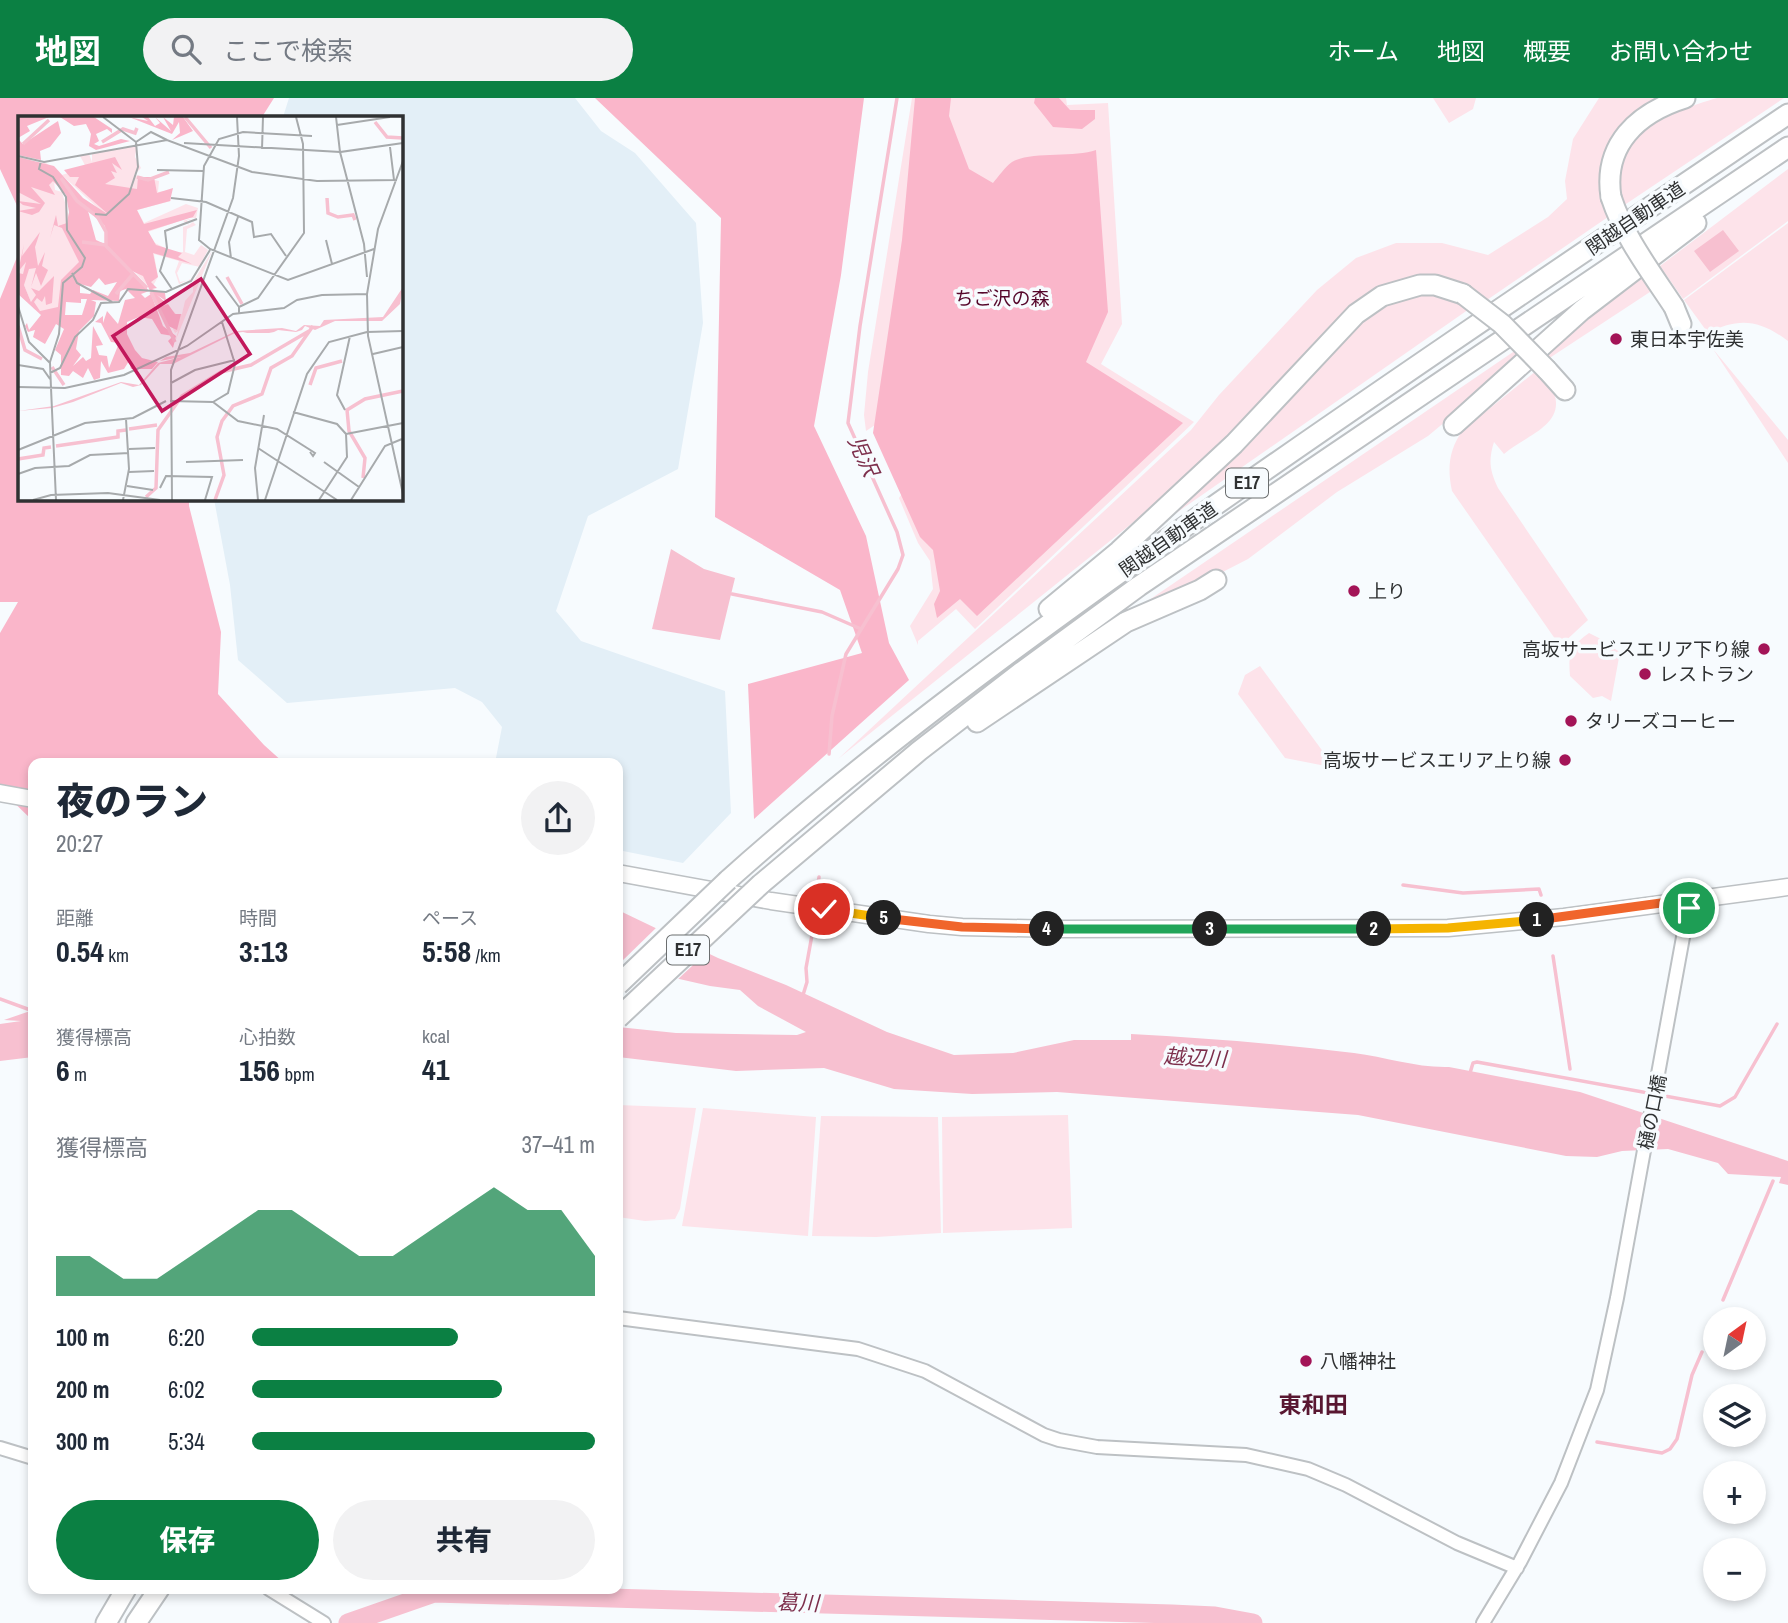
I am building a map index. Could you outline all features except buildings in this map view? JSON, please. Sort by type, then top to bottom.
[{"type":"highway","points":[[1677,315],[1616,214],[1609,181],[1610,165],[1619,144],[1643,118],[1657,109],[1685,98]]},
{"type":"highway","name":"関越自動車道","points":[[623,980],[728,880],[849,775],[1092,592],[1376,394],[1788,114]]},
{"type":"highway","points":[[1454,425],[1582,310],[1788,150]]},
{"type":"highway","name":"関越自動車道","points":[[623,1013],[781,866],[919,751],[1020,673],[1139,586],[1788,150]]},
{"type":"highway","points":[[849,775],[1119,551],[1234,444],[1356,314],[1382,296],[1420,285],[1435,285],[1463,294],[1510,331],[1565,390]]},
{"type":"highway","points":[[781,866],[853,820],[954,739],[1034,682],[1126,622],[1200,590],[1216,580]]},
{"type":"highway","points":[[106,1623],[123,1594]]},
{"type":"highway","points":[[136,1623],[156,1594]]},
{"type":"main road","points":[[0,793],[28,798]]},
{"type":"main road","points":[[623,874],[807,907],[962,927],[1448,928],[1564,917],[1788,887]]},
{"type":"street","name":"樋の口橋","points":[[1483,1623],[1517,1568],[1561,1483],[1588,1417],[1601,1373],[1690,899]]},
{"type":"street","points":[[623,1319],[845,1348],[882,1356],[936,1377],[1044,1436],[1076,1444],[1246,1455],[1285,1463],[1346,1485],[1457,1543],[1517,1568]]},
{"type":"street","points":[[0,1448],[28,1456]]},
{"type":"street","points":[[277,1594],[324,1623]]},
{"type":"shaded area","points":[[289,98],[575,98],[601,131],[635,153],[696,223],[703,323],[678,469],[588,516],[556,611],[581,641],[725,691],[731,813],[683,863],[623,851],[623,758],[496,758],[502,727],[482,702],[455,688],[287,703],[238,660],[230,585],[214,500],[402,500],[402,116],[283,116]]},
{"type":"green space","points":[[0,98],[274,98],[263,116],[18,116],[18,208],[0,169]]},
{"type":"green space","points":[[595,98],[864,98],[841,275],[814,426],[866,536],[889,643],[909,680],[754,819],[748,684],[862,653],[840,590],[715,517],[721,218]]},
{"type":"green space","name":"ちご沢の森","points":[[912,98],[1066,98],[1067,105],[1108,103],[1122,324],[1101,364],[1194,422],[975,629],[956,609],[918,641],[918,645],[910,626],[933,589],[930,561],[918,543],[899,498],[915,475],[878,423],[866,431],[864,415],[868,372]]},
{"type":"green space","name":"ちご沢の森","points":[[915,98],[951,98],[949,116],[969,169],[993,183],[1009,164],[1020,159],[1096,150],[1108,312],[1086,362],[1183,423],[977,616],[960,599],[937,618],[934,604],[940,591],[933,550],[920,537],[873,433],[902,240]]},
{"type":"green space","points":[[1035,98],[1059,98],[1070,110],[1095,110],[1095,119],[1082,129],[1053,127],[1034,103]]},
{"type":"green space","points":[[1433,98],[1476,98],[1473,109],[1449,123]]},
{"type":"green space","points":[[1599,98],[1662,98],[1635,111],[1614,138],[1608,217],[1487,300],[1428,276],[1392,283],[1360,300],[1315,344],[1246,421],[1176,488],[838,759],[1191,430],[1219,395],[1317,290],[1356,258],[1396,243],[1442,243],[1488,255],[1548,217],[1567,199],[1565,181],[1573,139]]},
{"type":"green space","points":[[1717,98],[1784,98],[1623,206],[1620,182],[1622,163],[1643,132],[1677,112]]},
{"type":"green space","points":[[1788,169],[1788,221],[1683,299],[1660,266]]},
{"type":"green space","points":[[1788,223],[1788,341],[1768,329],[1749,323],[1730,325],[1708,333],[1684,300]]},
{"type":"green space","points":[[18,240],[18,500],[189,500],[221,632],[218,694],[278,758],[28,758],[28,816],[0,789],[0,633],[18,602],[0,602],[0,299],[17,257]]},
{"type":"green space","points":[[1644,277],[1653,290],[1548,359],[1545,356],[1593,313]]},
{"type":"green space","points":[[1416,295],[1451,296],[1472,307],[1159,525],[1227,465],[1353,330],[1380,307]]},
{"type":"green space","points":[[1713,349],[1788,440],[1788,463]]},
{"type":"green space","points":[[1516,350],[1523,357],[1428,436],[1337,492],[1248,559],[1130,613]]},
{"type":"green space","points":[[1536,371],[1554,393],[1554,414],[1540,430],[1504,454],[1494,442],[1491,466],[1498,488],[1588,620],[1560,646],[1452,491],[1450,474],[1452,452],[1463,430]]},
{"type":"green space","points":[[1589,633],[1601,639],[1604,646],[1610,646],[1620,652],[1611,701],[1602,696],[1593,698],[1570,676],[1572,651]]},
{"type":"green space","points":[[1260,666],[1324,753],[1342,757],[1341,769],[1285,758],[1238,694],[1245,675]]},
{"type":"green space","points":[[623,1105],[696,1108],[680,1209],[675,1219],[645,1221],[623,1218]]},
{"type":"green space","points":[[703,1108],[816,1117],[808,1236],[682,1226]]},
{"type":"green space","points":[[1068,1115],[1072,1228],[943,1233],[942,1117]]},
{"type":"green space","points":[[821,1116],[938,1117],[941,1233],[876,1237],[812,1236]]},
{"type":"water","points":[[1723,230],[1739,251],[1710,272],[1694,251]]},
{"type":"water","points":[[671,549],[704,569],[735,578],[720,640],[652,629]]},
{"type":"water","name":"越辺川","points":[[623,912],[718,958],[786,985],[887,1032],[954,1055],[1013,1053],[1074,1040],[1131,1040],[1131,1034],[1298,1047],[1366,1055],[1425,1066],[1449,1067],[1580,1092],[1788,1161],[1788,1185],[1779,1183],[1781,1177],[1728,1174],[1718,1163],[1668,1149],[1622,1151],[1597,1157],[1566,1156],[1358,1115],[1057,1092],[972,1094],[894,1089],[824,1068],[736,1071],[623,1058],[623,1028],[676,1033],[797,1035],[806,1032],[758,1006],[740,990],[623,966]]},
{"type":"water","points":[[28,1012],[28,1058],[0,1061],[0,1024],[21,1021],[4,1020]]},
{"type":"pier","points":[[658,926],[709,950],[675,982],[623,970],[623,960]]},
{"type":"waterway","name":"児沢","points":[[829,754],[832,716],[846,654],[898,569],[903,555],[897,532],[848,423],[860,326],[897,98]]},
{"type":"waterway","points":[[732,594],[822,612],[861,629]]},
{"type":"waterway","name":"児沢","points":[[816,902],[819,877]]},
{"type":"waterway","points":[[1403,885],[1463,893],[1539,889],[1541,895]]},
{"type":"waterway","name":"児沢","points":[[803,995],[816,913]]},
{"type":"waterway","points":[[1553,956],[1570,1069]]},
{"type":"waterway","points":[[0,999],[28,1009]]},
{"type":"waterway","points":[[1470,1073],[1473,1063],[1477,1062],[1720,1106],[1735,1097],[1777,1024]]},
{"type":"waterway","points":[[1723,1300],[1773,1181]]},
{"type":"waterway","points":[[1597,1442],[1662,1453],[1670,1449],[1677,1439],[1692,1375],[1702,1352]]},
{"type":"waterway","name":"葛川","points":[[348,1623],[431,1594]]},
{"type":"waterway","name":"葛川","points":[[469,1594],[1172,1614],[1215,1616],[1253,1623]]},
{"type":"place","name":"東日本宇佐美","points":[[1616,339]]},
{"type":"place","name":"上り","points":[[1354,591]]},
{"type":"place","name":"高坂サービスエリア下り線","points":[[1764,649]]},
{"type":"place","name":"レストラン","points":[[1645,674]]},
{"type":"place","name":"タリーズコーヒー","points":[[1571,721]]},
{"type":"place","name":"高坂サービスエリア上り線","points":[[1565,760]]},
{"type":"place","name":"八幡神社","points":[[1306,1361]]},
{"type":"district","name":"東和田","points":[[1313,1405]]},
{"type":"route","points":[[824,909],[962,927],[1338,929],[1482,926],[1690,899],[1689,908]]}]
